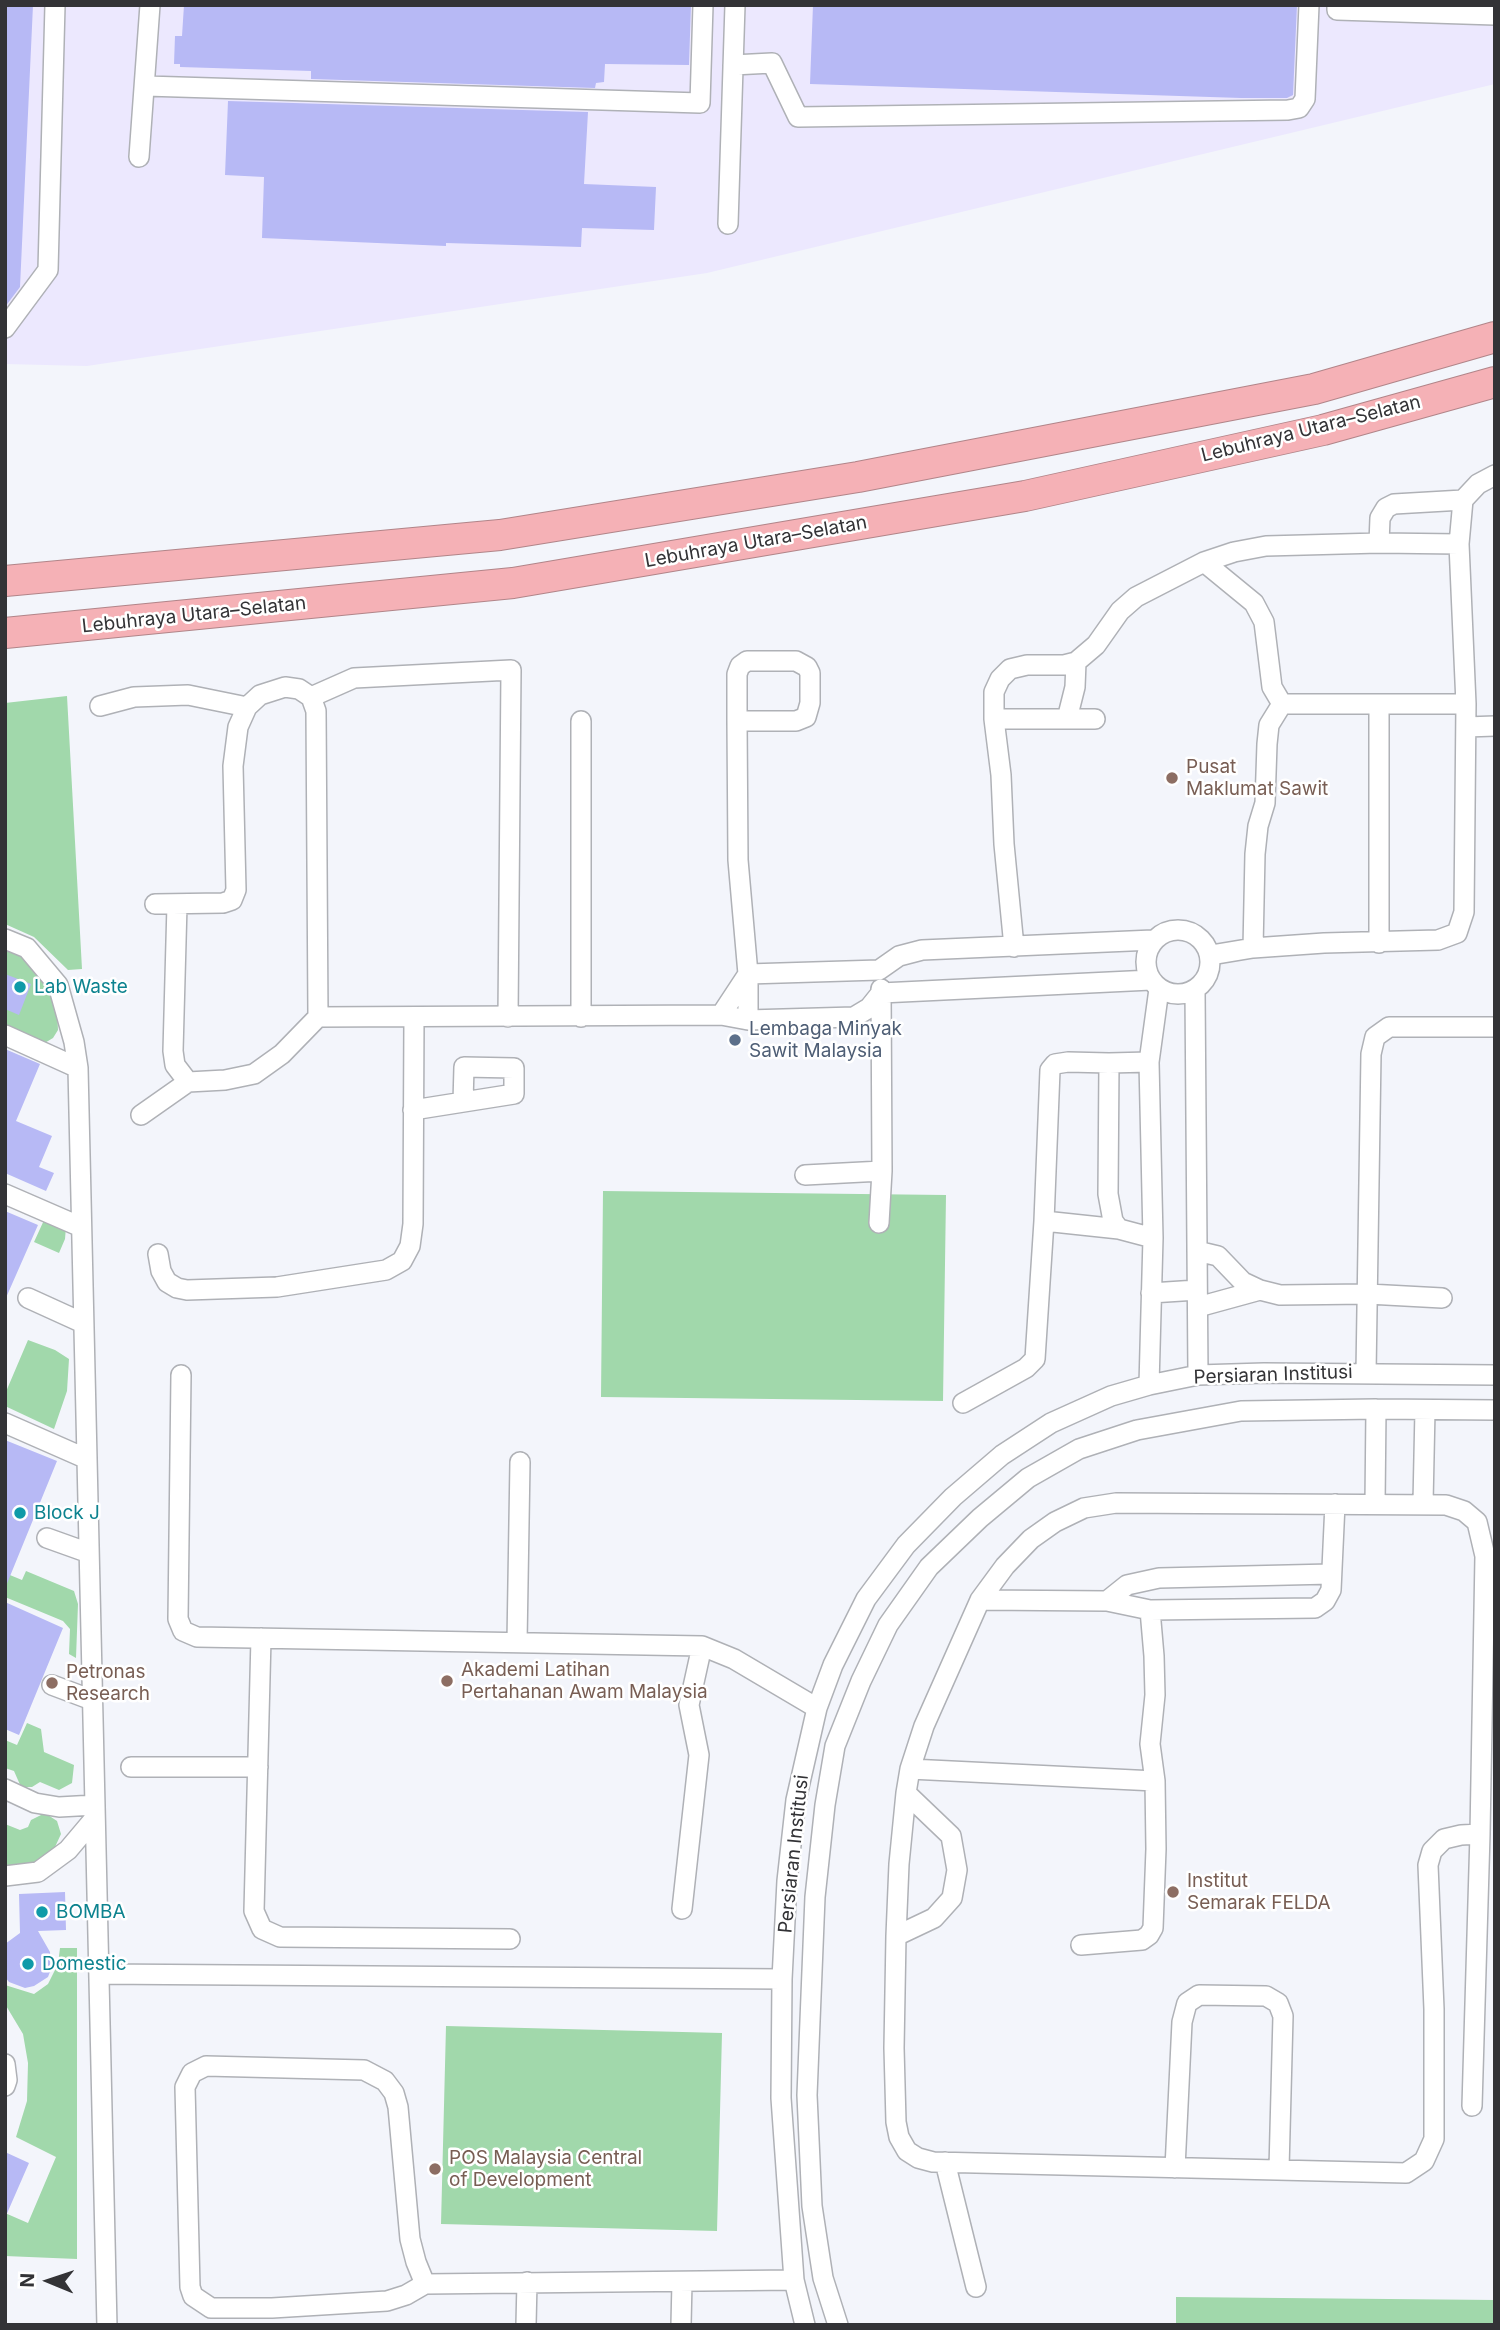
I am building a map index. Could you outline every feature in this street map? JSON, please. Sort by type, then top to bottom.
[{"type":"highway","name":"Lebuhraya Utara–Selatan","points":[[5,581],[500,535],[844,480],[1314,389],[1495,337]]},
{"type":"highway","name":"Lebuhraya Utara–Selatan","points":[[5,634],[513,583],[1025,496],[1323,429],[1495,382]]},
{"type":"street","points":[[5,328],[48,271],[55,5]]},
{"type":"street","points":[[139,157],[150,5]]},
{"type":"street","points":[[146,86],[700,103],[703,5]]},
{"type":"street","points":[[729,224],[735,5]]},
{"type":"street","points":[[733,65],[772,63],[798,117],[1288,110],[1299,108],[1305,99],[1309,5]]},
{"type":"street","points":[[1337,5],[1337,10],[1495,15]]},
{"type":"street","points":[[1210,954],[1324,943],[1438,940],[1457,933],[1464,912],[1466,704],[1460,544],[1463,500],[1478,484],[1495,475]]},
{"type":"street","points":[[1378,543],[1380,518],[1386,508],[1394,504],[1463,500]]},
{"type":"street","points":[[1014,947],[994,719],[994,692],[1000,679],[1010,669],[1027,665],[1064,665],[1076,662],[1096,645],[1120,611],[1136,597],[1204,562],[1234,552],[1266,547],[1378,543],[1460,544]]},
{"type":"street","points":[[1204,562],[1254,603],[1264,622],[1272,687],[1282,704]]},
{"type":"street","points":[[737,721],[796,721],[806,717],[810,703],[810,673],[807,667],[796,661],[747,661],[740,666],[737,674],[737,721],[738,860],[748,974],[748,1020]]},
{"type":"street","points":[[1067,719],[1075,687],[1076,662]]},
{"type":"street","points":[[311,696],[354,678],[511,670],[508,1017]]},
{"type":"street","points":[[141,1115],[188,1082],[225,1080],[254,1074],[282,1054],[318,1017],[317,730],[316,711],[311,696],[299,689],[285,687],[260,695],[247,707],[238,727],[233,766],[236,890],[232,900],[223,904],[155,904]]},
{"type":"street","points":[[100,706],[134,697],[188,695],[247,707]]},
{"type":"street","points":[[1282,704],[1466,704]]},
{"type":"street","points":[[1253,948],[1255,854],[1258,826],[1265,803],[1268,734],[1273,715],[1282,704]]},
{"type":"street","points":[[1379,705],[1379,943]]},
{"type":"street","points":[[994,719],[1095,719]]},
{"type":"street","points":[[581,721],[581,1017]]},
{"type":"street","points":[[1466,727],[1495,726]]},
{"type":"street","points":[[177,905],[173,1051],[175,1065],[188,1082]]},
{"type":"street","points":[[748,974],[879,970],[899,956],[922,950],[1153,940],[1168,930],[1186,930],[1202,939],[1210,954],[1208,975],[1195,990],[1177,995],[1155,984],[881,993]]},
{"type":"street","points":[[5,939],[27,948],[58,985],[74,1042],[78,1068],[107,2325]]},
{"type":"street","points":[[1149,1385],[1149,1062],[1155,984],[1146,960],[1153,940]]},
{"type":"street","points":[[879,970],[882,1171],[879,1223]]},
{"type":"street","points":[[721,1015],[748,974]]},
{"type":"street","points":[[1195,990],[1198,1375]]},
{"type":"street","points":[[318,1017],[721,1015],[748,1020],[854,1017],[869,1009],[881,993]]},
{"type":"street","points":[[159,1254],[161,1271],[167,1282],[187,1290],[277,1287],[386,1270],[402,1261],[410,1246],[413,1224],[414,1017]]},
{"type":"street","points":[[1366,1373],[1371,1054],[1375,1037],[1390,1027],[1495,1027]]},
{"type":"street","points":[[5,1035],[78,1068]]},
{"type":"street","points":[[963,1404],[1026,1368],[1035,1359],[1050,1070],[1055,1064],[1068,1062],[1149,1062]]},
{"type":"street","points":[[1109,1063],[1108,1194],[1113,1222],[1119,1229]]},
{"type":"street","points":[[413,1110],[463,1102]]},
{"type":"street","points":[[805,1175],[882,1171]]},
{"type":"street","points":[[5,1194],[81,1227]]},
{"type":"street","points":[[1044,1221],[1119,1229],[1147,1236]]},
{"type":"street","points":[[1147,1236],[1139,1312],[1142,1323],[1150,1334]]},
{"type":"street","points":[[1197,1251],[1218,1256],[1243,1282],[1280,1295],[1368,1294],[1442,1298]]},
{"type":"street","points":[[1151,1293],[1198,1298],[1260,1290]]},
{"type":"street","points":[[28,1298],[83,1323]]},
{"type":"street","points":[[181,1375],[178,1619],[183,1631],[197,1637],[702,1646],[734,1659],[817,1708]]},
{"type":"street","name":"Persiaran Institusi","points":[[805,2325],[793,2280],[781,2098],[782,1979],[787,1881],[796,1800],[817,1708],[833,1665],[866,1599],[906,1545],[953,1497],[1002,1455],[1051,1423],[1111,1396],[1198,1375],[1495,1375]]},
{"type":"street","points":[[1375,1504],[1376,1409]]},
{"type":"street","points":[[1423,1503],[1425,1410]]},
{"type":"street","name":"Persiaran Institusi","points":[[838,2325],[823,2278],[811,2206],[807,2095],[815,1897],[825,1805],[835,1746],[861,1681],[888,1625],[929,1567],[980,1518],[1028,1478],[1079,1448],[1137,1430],[1241,1411],[1495,1410]]},
{"type":"street","points":[[5,1423],[86,1459]]},
{"type":"street","points":[[517,1642],[520,1462]]},
{"type":"street","points":[[1472,2106],[1480,1833],[1485,1556],[1478,1522],[1464,1511],[1447,1505],[1116,1503],[1084,1508],[1055,1522],[1031,1539],[1005,1566],[980,1600],[924,1726],[910,1769],[906,1793],[896,1936],[896,2122],[899,2137],[907,2151],[918,2158],[945,2162],[1406,2173],[1424,2161],[1434,2140],[1434,2009],[1428,1866],[1432,1851],[1444,1839],[1480,1833]]},
{"type":"street","points":[[980,1600],[1107,1601],[1150,1610],[1315,1608],[1325,1601],[1331,1590],[1335,1504]]},
{"type":"street","points":[[47,1538],[89,1553]]},
{"type":"street","points":[[1107,1601],[1127,1585],[1159,1577],[1331,1574]]},
{"type":"street","points":[[1081,1945],[1142,1940],[1153,1928],[1155,1781],[1150,1744],[1155,1695],[1150,1610]]},
{"type":"street","points":[[261,1638],[254,1911],[262,1929],[280,1937],[510,1939]]},
{"type":"street","points":[[682,1909],[699,1755],[689,1705],[702,1646]]},
{"type":"street","points":[[51,1685],[92,1700]]},
{"type":"street","points":[[131,1768],[257,1767]]},
{"type":"street","points":[[910,1769],[1155,1781]]},
{"type":"street","points":[[5,1789],[35,1803],[95,1811]]},
{"type":"street","points":[[896,1936],[934,1918],[952,1898],[957,1870],[951,1836],[906,1793]]},
{"type":"street","points":[[5,1876],[38,1872],[68,1850],[95,1811]]},
{"type":"street","points":[[99,1974],[782,1979]]},
{"type":"street","points":[[1175,2168],[1182,2022],[1187,2003],[1199,1995],[1266,1996],[1278,2003],[1283,2016],[1279,2169]]},
{"type":"street","points":[[5,2064],[5,2086]]},
{"type":"street","points":[[425,2284],[411,2239],[398,2108],[394,2093],[385,2081],[364,2070],[206,2066],[192,2073],[185,2087],[190,2287],[193,2296],[200,2303],[211,2308],[223,2310],[387,2301],[406,2295],[425,2284],[793,2280]]},
{"type":"street","points":[[945,2162],[976,2287]]},
{"type":"street","points":[[526,2325],[527,2282]]},
{"type":"street","points":[[681,2325],[682,2282]]},
{"type":"shaded area","points":[[5,5],[1495,5],[1495,84],[707,273],[87,366],[5,364]]},
{"type":"green space","points":[[67,696],[82,969],[68,970],[34,937],[5,924],[5,703]]},
{"type":"green space","points":[[5,950],[26,959],[50,985],[57,1009],[58,1030],[53,1038],[43,1044],[5,1030]]},
{"type":"green space","points":[[603,1191],[946,1195],[943,1401],[601,1397]]},
{"type":"green space","points":[[45,1218],[66,1227],[65,1239],[59,1253],[34,1242]]},
{"type":"green space","points":[[28,1340],[55,1350],[69,1359],[67,1391],[54,1429],[5,1406],[5,1394]]},
{"type":"green space","points":[[26,1571],[74,1591],[78,1604],[76,1658],[69,1654],[70,1629],[63,1621],[5,1597],[5,1573],[22,1580]]},
{"type":"green space","points":[[27,1723],[41,1729],[44,1752],[74,1765],[72,1783],[59,1790],[40,1782],[32,1787],[21,1787],[14,1771],[5,1768],[5,1740],[17,1745]]},
{"type":"green space","points":[[45,1813],[57,1821],[61,1834],[55,1847],[40,1863],[5,1867],[5,1824],[20,1830]]},
{"type":"green space","points":[[60,1948],[77,1948],[77,2259],[5,2256],[5,2213],[28,2223],[56,2157],[16,2137],[27,2101],[28,2063],[23,2034],[5,2004],[5,1985],[34,1994],[48,1984],[58,1964]]},
{"type":"green space","points":[[446,2026],[722,2033],[717,2231],[441,2224]]},
{"type":"green space","points":[[1176,2297],[1495,2300],[1495,2325],[1176,2325]]},
{"type":"building","points":[[5,5],[33,5],[20,287],[5,307]]},
{"type":"building","points":[[184,5],[691,5],[689,65],[605,64],[604,82],[596,83],[595,88],[311,79],[311,71],[180,67],[180,64],[174,64],[175,36],[182,36]]},
{"type":"building","points":[[813,5],[1297,5],[1293,95],[1287,98],[1241,98],[810,84]]},
{"type":"building","points":[[228,101],[588,112],[584,184],[656,187],[654,230],[582,228],[581,247],[446,243],[446,246],[262,238],[264,177],[225,175]]},
{"type":"building","points":[[5,974],[31,984],[19,1015],[5,1009]]},
{"type":"building","points":[[5,1049],[40,1064],[16,1121],[52,1136],[39,1167],[54,1173],[46,1191],[5,1173]]},
{"type":"building","points":[[5,1211],[38,1225],[5,1300]]},
{"type":"building","name":"Block J","points":[[5,1440],[57,1461],[6,1586],[5,1586]]},
{"type":"building","points":[[5,1602],[63,1628],[19,1735],[5,1729]]},
{"type":"building","points":[[65,1892],[66,1930],[38,1931],[50,1952],[51,1969],[48,1977],[25,1988],[9,1982],[5,1977],[5,1944],[20,1933],[19,1894]]},
{"type":"building","points":[[5,2152],[29,2163],[5,2218]]},
{"type":"place","name":"Pusat Maklumat Sawit","points":[[1172,778]]},
{"type":"place","name":"Lab Waste","points":[[20,987]]},
{"type":"place","name":"Lembaga Minyak Sawit Malaysia","points":[[735,1040]]},
{"type":"place","name":"Block J","points":[[20,1513]]},
{"type":"place","name":"Akademi Latihan Pertahanan Awam Malaysia","points":[[447,1681]]},
{"type":"place","name":"Petronas Research","points":[[52,1683]]},
{"type":"place","name":"Institut Semarak FELDA","points":[[1173,1892]]},
{"type":"place","name":"BOMBA","points":[[42,1912]]},
{"type":"place","name":"Domestic","points":[[28,1964]]},
{"type":"place","name":"POS Malaysia Central of Development","points":[[435,2169]]}]
